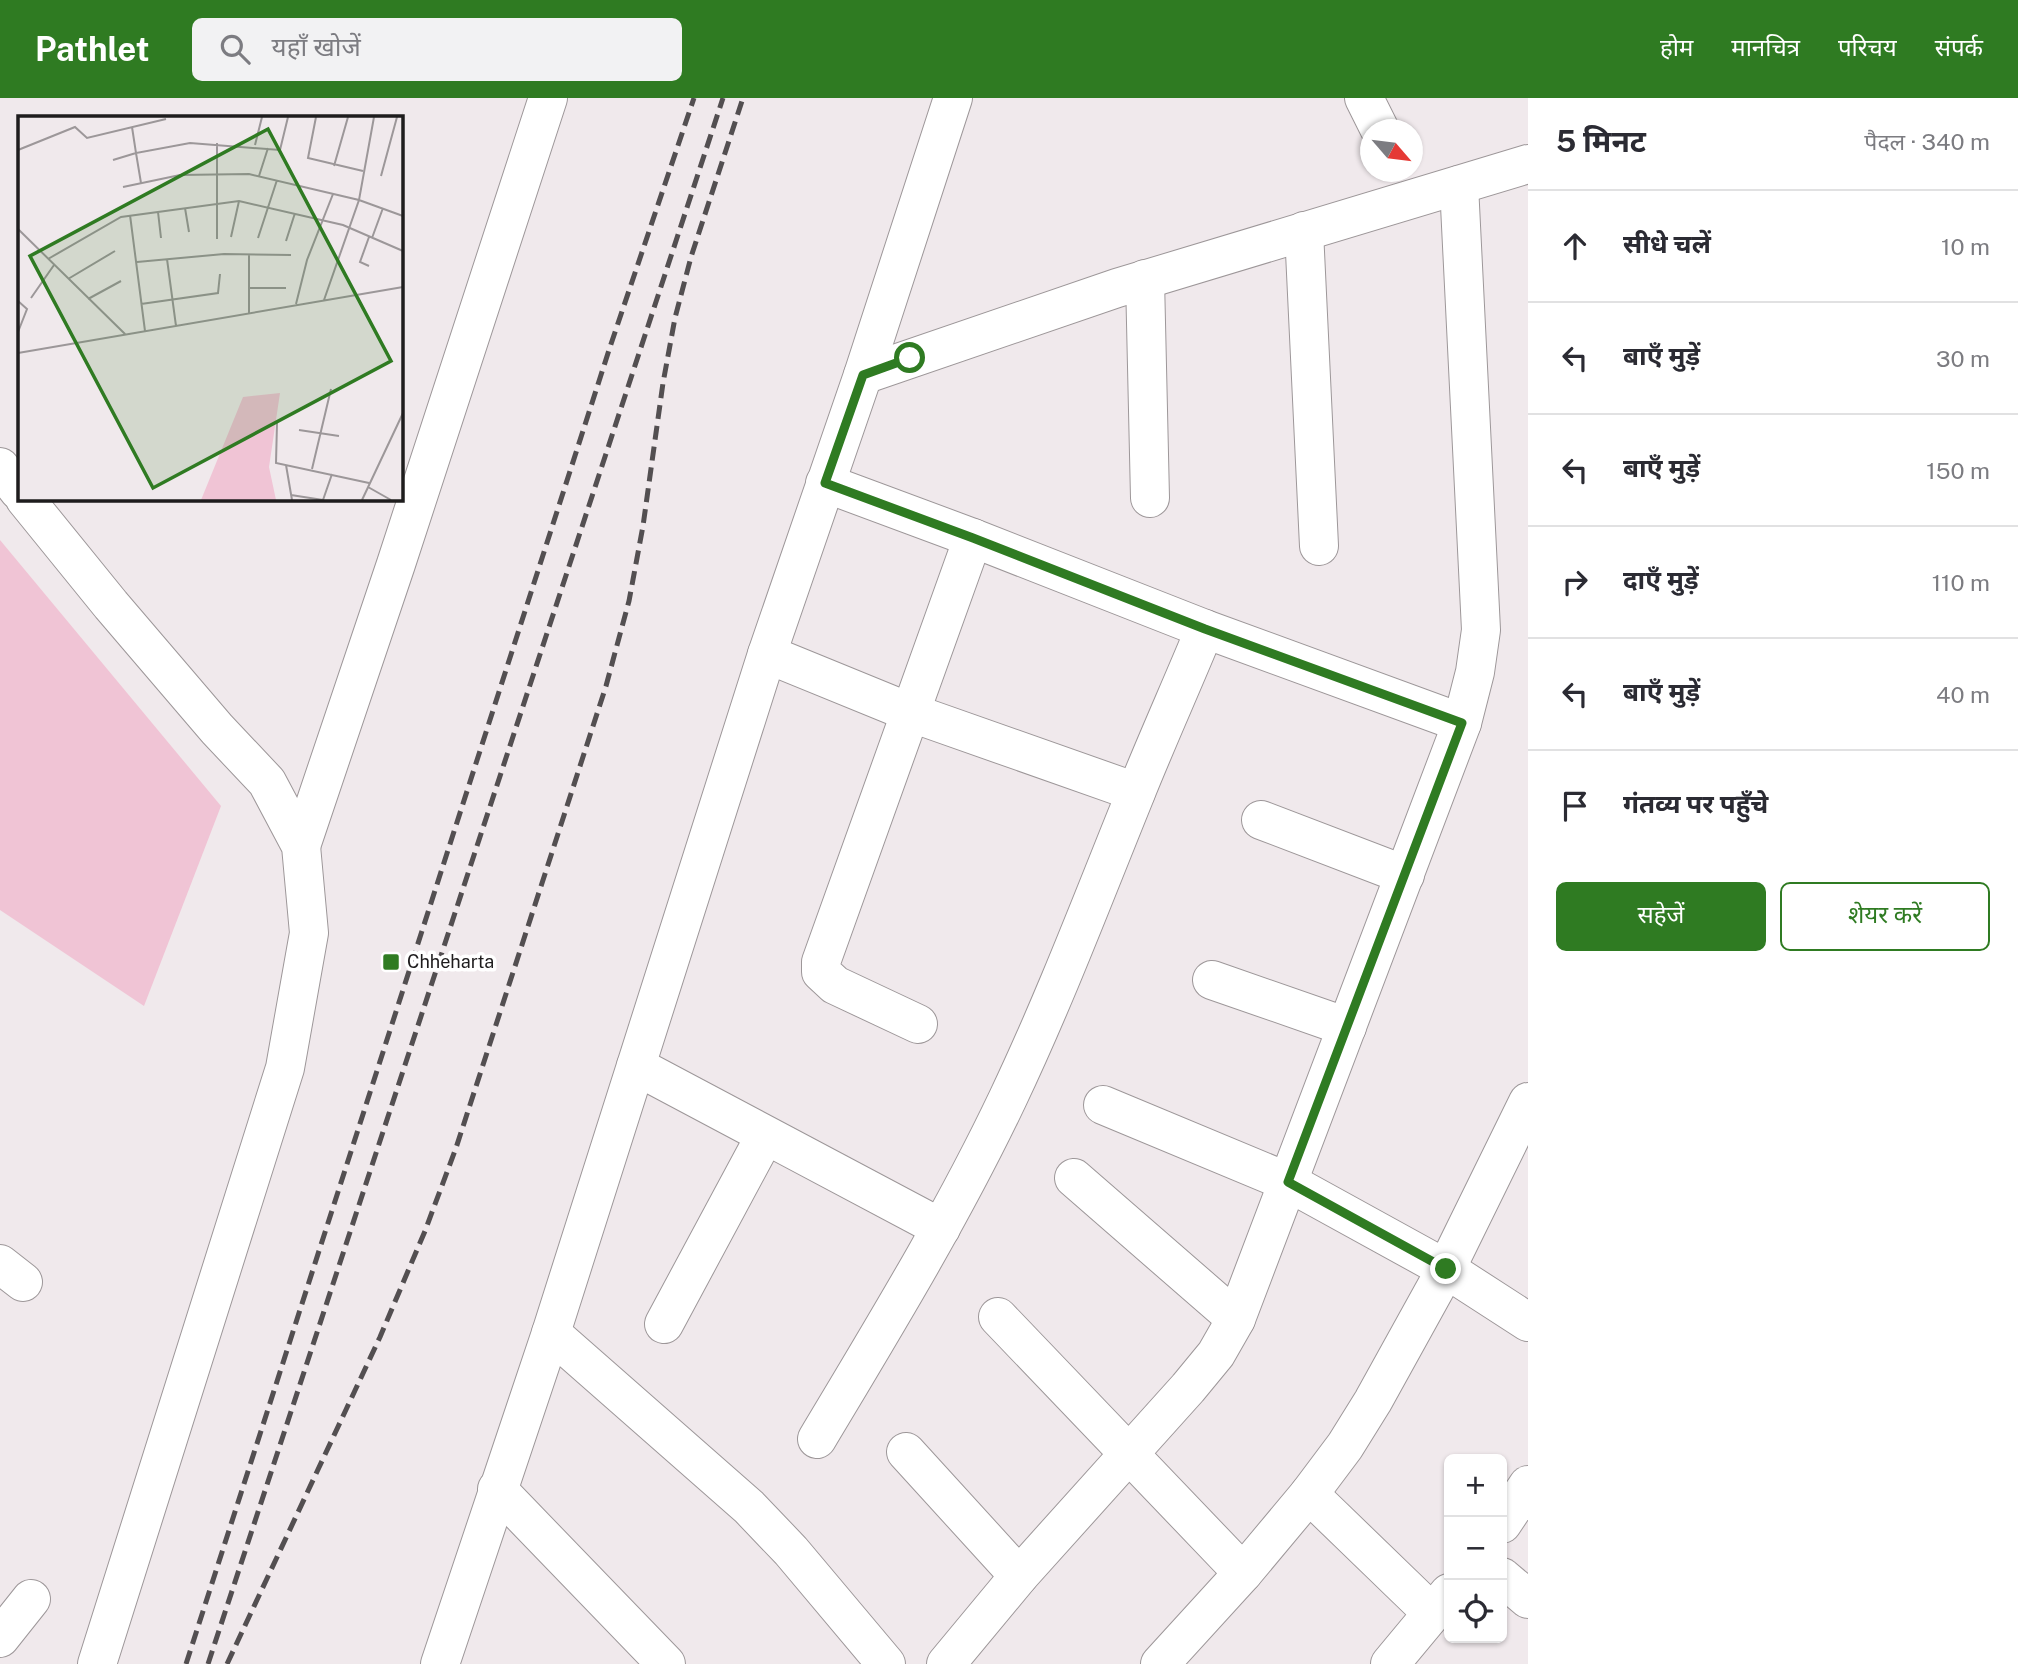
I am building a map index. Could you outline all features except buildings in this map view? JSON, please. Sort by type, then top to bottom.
[{"type":"street","points":[[301,846],[397,564],[548,98]]},
{"type":"street","points":[[440,1664],[551,1333],[767,654],[863,375],[953,98]]},
{"type":"street","points":[[1364,98],[1374,119]]},
{"type":"street","points":[[863,375],[1145,279],[1304,231],[1408,185],[1460,185],[1528,164]]},
{"type":"street","points":[[946,1664],[1019,1576],[1188,1388],[1216,1354],[1236,1319],[1462,723],[1475,672],[1481,629],[1460,185]]},
{"type":"street","points":[[1304,231],[1320,546]]},
{"type":"street","points":[[1145,279],[1150,498]]},
{"type":"street","points":[[0,467],[18,490]]},
{"type":"street","points":[[825,483],[1205,629],[1462,723]]},
{"type":"street","points":[[26,500],[217,730],[267,782],[301,846],[309,933],[285,1068],[97,1664]]},
{"type":"street","points":[[918,1024],[835,985],[821,972],[821,962],[973,538]]},
{"type":"street","points":[[817,1439],[907,1288],[1008,1098],[1087,917],[1205,629]]},
{"type":"street","points":[[767,654],[909,712],[1136,792]]},
{"type":"street","points":[[1261,820],[1405,875]]},
{"type":"street","points":[[1212,980],[1347,1027]]},
{"type":"street","points":[[636,1066],[940,1228]]},
{"type":"street","points":[[1160,1664],[1243,1573],[1345,1446],[1446,1269],[1528,1102]]},
{"type":"street","points":[[1103,1105],[1288,1182],[1446,1269],[1528,1322]]},
{"type":"street","points":[[664,1324],[765,1136]]},
{"type":"street","points":[[1074,1178],[1236,1319]]},
{"type":"street","points":[[998,1317],[1243,1573]]},
{"type":"street","points":[[551,1333],[750,1507],[791,1551],[886,1664]]},
{"type":"street","points":[[906,1452],[1019,1576]]},
{"type":"street","points":[[1507,1517],[1528,1485]]},
{"type":"street","points":[[498,1489],[666,1664]]},
{"type":"street","points":[[1309,1494],[1441,1603],[1390,1664]]},
{"type":"street","points":[[1506,1580],[1528,1599]]},
{"type":"street","points":[[0,1638],[31,1599]]},
{"type":"shaded area","points":[[0,540],[221,806],[144,1006],[0,910]]},
{"type":"railway","points":[[186,1664],[610,347],[694,98]]},
{"type":"railway","points":[[208,1664],[723,98]]},
{"type":"railway","points":[[227,1664],[380,1337],[425,1231],[456,1148],[606,686],[629,601],[675,318],[691,257],[743,98]]},
{"type":"place","name":"Chheharta","points":[[391,962]]},
{"type":"route","points":[[910,358],[863,375],[825,483],[1205,629],[1462,723],[1288,1182],[1446,1269]]}]
